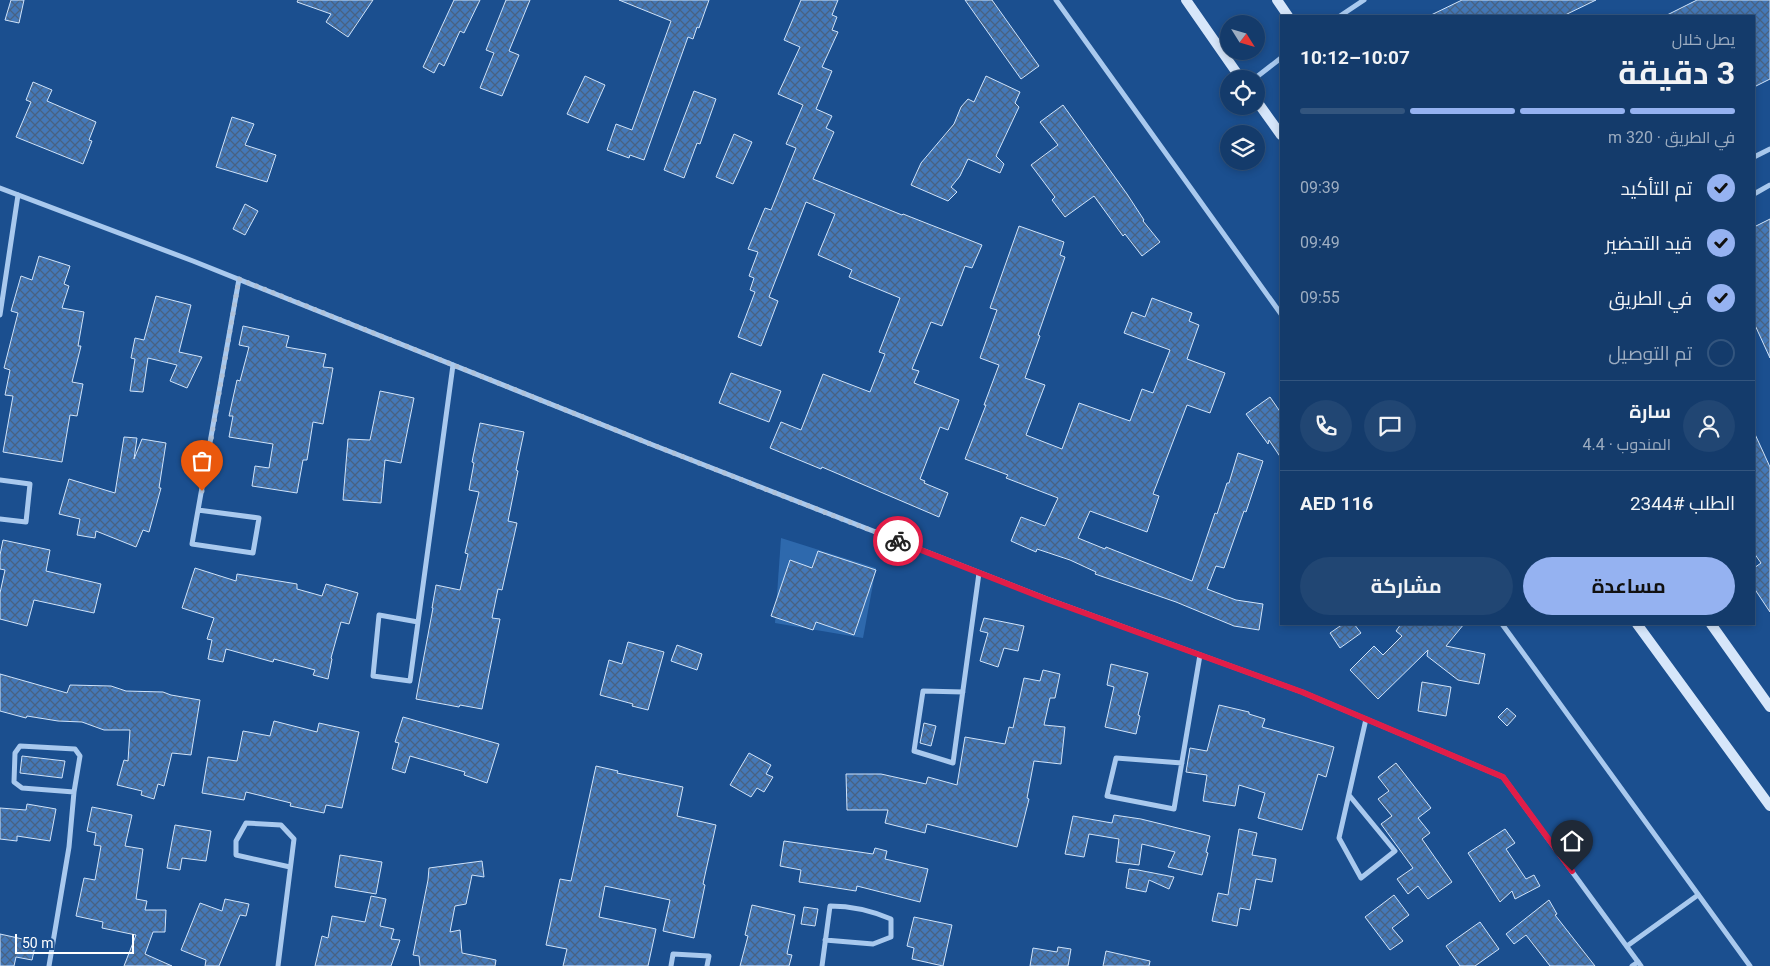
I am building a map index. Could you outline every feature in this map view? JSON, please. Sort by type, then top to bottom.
[{"type":"main road","points":[[1186,0],[1235,70]]},
{"type":"main road","points":[[1280,1],[1287,15]]},
{"type":"main road","points":[[1265,113],[1280,134]]},
{"type":"main road","points":[[1638,625],[1770,806]]},
{"type":"main road","points":[[1712,625],[1770,707]]},
{"type":"street","points":[[1056,0],[1280,313]]},
{"type":"street","points":[[1342,15],[1364,0]]},
{"type":"street","points":[[1265,70],[1280,59]]},
{"type":"street","points":[[1755,156],[1770,149]]},
{"type":"street","points":[[1755,193],[1770,185]]},
{"type":"street","points":[[0,188],[239,279],[979,572],[1302,692],[1503,777],[1639,964],[1632,966]]},
{"type":"street","points":[[0,315],[18,195]]},
{"type":"street","points":[[198,510],[259,518],[253,554],[192,544],[198,510],[239,279]]},
{"type":"street","points":[[418,622],[379,615],[373,676],[410,681],[453,365]]},
{"type":"street","points":[[0,480],[30,484],[26,522],[0,518]]},
{"type":"street","points":[[962,692],[923,691],[914,751],[953,763],[979,572]]},
{"type":"street","points":[[1503,625],[1750,966]]},
{"type":"street","points":[[1182,763],[1116,758],[1106,796],[1174,809],[1182,763],[1200,655]]},
{"type":"street","points":[[1349,795],[1395,851],[1361,878],[1339,838],[1366,719]]},
{"type":"street","points":[[50,966],[69,848],[74,792],[80,756],[75,749],[20,746],[15,753],[14,782],[22,788],[74,792]]},
{"type":"street","points":[[278,966],[294,839],[280,825],[246,823],[236,841],[236,855],[290,867]]},
{"type":"street","points":[[1627,946],[1698,895]]},
{"type":"street","points":[[822,966],[825,940],[830,906],[847,906],[870,910],[891,919],[891,937],[873,944],[825,940]]},
{"type":"street","points":[[671,966],[673,954],[709,956],[707,966]]},
{"type":"shaded area","points":[[781,538],[876,568],[863,638],[775,623]]},
{"type":"building","points":[[11,0],[24,0],[19,23],[5,20]]},
{"type":"building","points":[[298,0],[373,0],[348,37],[326,22],[331,14],[297,2]]},
{"type":"building","points":[[454,0],[480,0],[464,33],[460,31],[444,66],[439,63],[434,73],[423,67]]},
{"type":"building","points":[[506,0],[530,0],[509,51],[519,55],[502,96],[480,88],[494,53],[486,50]]},
{"type":"building","points":[[619,0],[709,0],[693,39],[688,37],[644,160],[630,155],[629,158],[607,150],[616,124],[632,130],[671,21]]},
{"type":"building","points":[[801,0],[838,0],[832,15],[837,17],[832,30],[838,32],[822,67],[832,71],[816,109],[832,116],[826,128],[834,132],[813,179],[982,245],[972,268],[965,266],[942,326],[931,322],[912,369],[919,371],[914,383],[959,400],[948,430],[940,427],[920,479],[925,481],[924,483],[948,493],[939,517],[822,467],[821,469],[770,448],[781,422],[801,430],[823,374],[870,392],[885,354],[879,352],[900,298],[849,277],[852,270],[818,255],[835,214],[806,202],[769,297],[778,301],[761,346],[738,337],[755,292],[750,290],[754,278],[749,276],[758,252],[748,249],[765,208],[771,210],[796,148],[786,144],[803,105],[778,94],[800,47],[784,40]]},
{"type":"building","points":[[965,0],[992,0],[1039,66],[1021,79]]},
{"type":"building","points":[[1462,0],[1596,0],[1565,15],[1431,15]]},
{"type":"building","points":[[1697,0],[1770,0],[1770,79],[1755,86],[1755,15],[1667,15]]},
{"type":"building","points":[[585,76],[605,85],[588,123],[567,114]]},
{"type":"building","points":[[986,76],[1020,92],[1015,103],[1019,107],[996,156],[1004,164],[1000,173],[968,159],[960,176],[951,187],[957,192],[948,201],[911,185],[921,163],[954,124],[961,107],[968,99],[974,102]]},
{"type":"building","points":[[33,82],[52,90],[47,101],[96,122],[89,140],[92,141],[83,164],[16,137],[31,102],[26,100]]},
{"type":"building","points":[[694,91],[716,99],[700,144],[697,143],[684,178],[664,170]]},
{"type":"building","points":[[1063,105],[1127,194],[1143,221],[1160,242],[1142,256],[1125,234],[1123,236],[1094,196],[1065,217],[1052,200],[1055,197],[1031,165],[1058,145],[1040,122]]},
{"type":"building","points":[[232,117],[254,124],[245,145],[276,155],[267,182],[216,167]]},
{"type":"building","points":[[734,134],[752,142],[733,184],[716,177]]},
{"type":"building","points":[[245,204],[258,211],[245,235],[233,229]]},
{"type":"building","points":[[1770,219],[1770,358],[1755,325],[1755,226]]},
{"type":"building","points":[[1019,226],[1064,242],[1060,255],[1065,257],[1025,378],[1045,385],[1026,435],[1062,449],[1079,403],[1130,421],[1142,389],[1153,393],[1170,350],[1124,333],[1132,312],[1145,317],[1152,298],[1192,313],[1189,321],[1199,325],[1187,359],[1225,373],[1210,413],[1187,405],[1153,494],[1159,496],[1147,532],[1090,511],[1078,538],[1192,581],[1215,513],[1217,514],[1227,483],[1229,483],[1238,453],[1263,461],[1224,568],[1216,566],[1207,589],[1236,600],[1263,604],[1259,630],[1234,626],[1176,602],[1095,574],[1096,572],[1070,560],[1037,549],[1036,552],[1011,541],[1021,517],[1045,526],[1058,498],[1006,478],[1008,475],[965,459],[999,365],[980,358],[997,310],[990,308]]},
{"type":"building","points":[[39,256],[70,266],[64,284],[69,286],[62,308],[84,312],[78,346],[81,346],[72,382],[83,384],[77,416],[70,415],[62,462],[3,452],[13,396],[5,395],[10,370],[4,368],[18,313],[11,311],[21,276],[32,280]]},
{"type":"building","points":[[156,296],[191,305],[179,352],[202,357],[187,388],[170,381],[177,365],[148,358],[143,392],[130,391],[135,359],[131,358],[135,338],[144,340]]},
{"type":"building","points":[[243,326],[289,336],[286,347],[326,354],[323,367],[333,368],[323,424],[313,422],[307,460],[303,460],[297,493],[252,486],[255,466],[269,468],[273,444],[229,437],[233,416],[229,416],[237,380],[240,381],[249,347],[239,345]]},
{"type":"building","points":[[731,373],[781,391],[769,422],[719,403]]},
{"type":"building","points":[[380,391],[414,398],[401,463],[385,460],[381,503],[343,500],[348,439],[370,440]]},
{"type":"building","points":[[1270,397],[1280,412],[1280,456],[1269,440],[1268,444],[1246,414]]},
{"type":"building","points":[[480,423],[524,432],[508,521],[517,523],[502,590],[498,589],[492,618],[500,619],[482,709],[416,699],[436,585],[460,590],[468,554],[465,553],[479,492],[469,490],[474,463],[472,462]]},
{"type":"building","points":[[1755,434],[1770,467],[1770,612],[1755,590],[1755,567],[1761,563],[1755,554]]},
{"type":"building","points":[[124,437],[137,438],[134,459],[142,439],[166,443],[159,488],[161,488],[149,532],[143,530],[136,547],[96,531],[95,538],[77,535],[80,519],[59,514],[69,479],[115,493]]},
{"type":"building","points":[[3,540],[50,550],[46,571],[101,584],[94,613],[34,600],[27,626],[0,619],[0,593],[5,570],[0,569]]},
{"type":"building","points":[[818,551],[876,570],[854,635],[816,622],[813,630],[771,616],[790,560],[812,568]]},
{"type":"building","points":[[195,568],[236,581],[237,574],[297,584],[297,589],[322,596],[326,584],[358,593],[349,624],[341,622],[331,658],[328,679],[313,675],[315,670],[274,659],[273,662],[226,649],[223,662],[208,659],[212,640],[207,639],[214,618],[182,608]]},
{"type":"building","points":[[984,618],[1024,626],[1018,651],[1004,648],[998,667],[980,661],[988,633],[980,631]]},
{"type":"building","points":[[1342,625],[1355,625],[1361,633],[1340,648],[1330,633]]},
{"type":"building","points":[[1400,625],[1463,625],[1446,646],[1485,654],[1479,684],[1458,680],[1427,656],[1428,650],[1378,699],[1350,670],[1374,646],[1383,655],[1402,636],[1396,631]]},
{"type":"building","points":[[628,642],[664,652],[648,710],[600,695],[609,660],[622,664]]},
{"type":"building","points":[[677,645],[702,654],[697,670],[671,661]]},
{"type":"building","points":[[1111,664],[1148,673],[1138,715],[1140,716],[1136,734],[1105,727],[1114,687],[1107,685]]},
{"type":"building","points":[[1043,670],[1060,674],[1055,698],[1050,698],[1044,725],[1065,727],[1061,764],[1034,761],[1027,798],[1029,799],[1017,847],[927,824],[925,833],[885,823],[888,810],[847,810],[846,774],[881,774],[926,784],[928,777],[957,785],[965,737],[1005,744],[1009,727],[1013,728],[1024,678],[1040,681]]},
{"type":"building","points":[[0,674],[67,693],[70,685],[111,686],[126,691],[163,692],[200,700],[191,755],[172,753],[164,786],[158,784],[154,799],[141,795],[142,791],[117,785],[124,760],[128,761],[130,730],[104,730],[82,722],[58,721],[27,716],[26,718],[0,711]]},
{"type":"building","points":[[1422,682],[1451,687],[1446,716],[1418,711]]},
{"type":"building","points":[[1219,705],[1249,712],[1249,714],[1265,719],[1262,727],[1334,747],[1326,777],[1318,774],[1302,830],[1258,818],[1265,793],[1239,785],[1235,806],[1203,801],[1207,775],[1186,772],[1190,748],[1207,751]]},
{"type":"building","points":[[1507,708],[1516,716],[1507,726],[1498,717]]},
{"type":"building","points":[[403,717],[499,744],[487,783],[464,775],[465,772],[410,756],[405,773],[392,769],[399,743],[395,742]]},
{"type":"building","points":[[274,721],[317,732],[319,723],[359,732],[342,808],[326,805],[324,813],[290,806],[291,803],[246,792],[244,800],[202,793],[208,757],[237,761],[243,731],[270,736]]},
{"type":"building","points":[[924,723],[936,726],[931,746],[920,743]]},
{"type":"building","points":[[749,753],[771,765],[766,774],[773,777],[764,792],[757,788],[751,797],[730,785]]},
{"type":"building","points":[[22,756],[65,761],[62,778],[20,773]]},
{"type":"building","points":[[1396,763],[1431,808],[1418,818],[1430,833],[1422,839],[1452,882],[1428,899],[1418,886],[1408,894],[1397,879],[1413,868],[1381,824],[1392,816],[1378,799],[1389,791],[1378,777]]},
{"type":"building","points":[[596,766],[618,771],[617,773],[683,787],[677,816],[716,825],[694,938],[663,931],[670,900],[605,886],[599,917],[656,929],[648,966],[563,966],[567,949],[546,945],[560,879],[571,881]]},
{"type":"building","points":[[27,804],[56,809],[50,841],[17,836],[17,841],[0,839],[0,808],[26,810]]},
{"type":"building","points":[[92,807],[132,815],[125,846],[143,849],[136,899],[147,901],[145,910],[166,910],[165,932],[153,932],[145,954],[172,966],[124,966],[136,935],[102,928],[103,922],[76,916],[84,878],[95,880],[101,846],[94,845],[96,833],[87,831]]},
{"type":"building","points":[[1114,815],[1141,819],[1210,836],[1202,875],[1168,867],[1175,852],[1142,844],[1139,865],[1116,862],[1119,839],[1089,834],[1084,857],[1065,854],[1073,816],[1112,823]]},
{"type":"building","points":[[175,825],[211,831],[206,861],[182,858],[180,870],[167,868]]},
{"type":"building","points":[[1239,829],[1257,833],[1252,855],[1276,859],[1272,882],[1256,879],[1250,910],[1240,908],[1237,926],[1212,921],[1218,893],[1228,895]]},
{"type":"building","points":[[1505,829],[1515,843],[1506,849],[1526,879],[1534,875],[1540,886],[1515,899],[1512,891],[1500,902],[1468,853]]},
{"type":"building","points":[[784,841],[873,854],[875,848],[887,851],[885,859],[928,869],[920,902],[857,886],[856,891],[799,882],[801,870],[780,866]]},
{"type":"building","points":[[340,855],[382,862],[376,894],[335,887]]},
{"type":"building","points":[[482,861],[484,877],[472,875],[466,904],[455,906],[450,932],[460,930],[462,953],[496,960],[495,966],[420,966],[419,956],[413,955],[429,868]]},
{"type":"building","points":[[1129,869],[1174,877],[1169,889],[1149,880],[1146,892],[1126,888]]},
{"type":"building","points":[[1394,895],[1409,915],[1392,928],[1403,941],[1390,950],[1365,917]]},
{"type":"building","points":[[371,896],[386,899],[380,926],[394,929],[391,939],[400,940],[391,966],[315,966],[322,936],[328,938],[332,916],[365,922]]},
{"type":"building","points":[[225,899],[249,904],[246,916],[240,915],[219,966],[205,966],[206,960],[181,950],[200,903],[222,911]]},
{"type":"building","points":[[1549,900],[1557,914],[1555,915],[1595,966],[1550,966],[1526,935],[1514,944],[1506,934]]},
{"type":"building","points":[[752,905],[795,915],[787,954],[792,955],[789,966],[740,966],[748,936],[745,935]]},
{"type":"building","points":[[804,907],[818,909],[815,926],[801,924]]},
{"type":"building","points":[[914,917],[952,925],[943,966],[912,959],[914,948],[907,946]]},
{"type":"building","points":[[1480,922],[1499,949],[1475,966],[1460,966],[1446,946]]},
{"type":"building","points":[[0,934],[36,942],[32,960],[16,957],[14,966],[0,966]]},
{"type":"building","points":[[1058,947],[1071,949],[1068,966],[1030,966],[1033,948],[1057,952]]},
{"type":"building","points":[[1106,951],[1150,961],[1149,966],[1103,966]]},
{"type":"way so far","points":[[202,491],[239,279],[898,541]]},
{"type":"route","points":[[898,541],[1046,599],[1302,692],[1503,777],[1572,871]]}]
